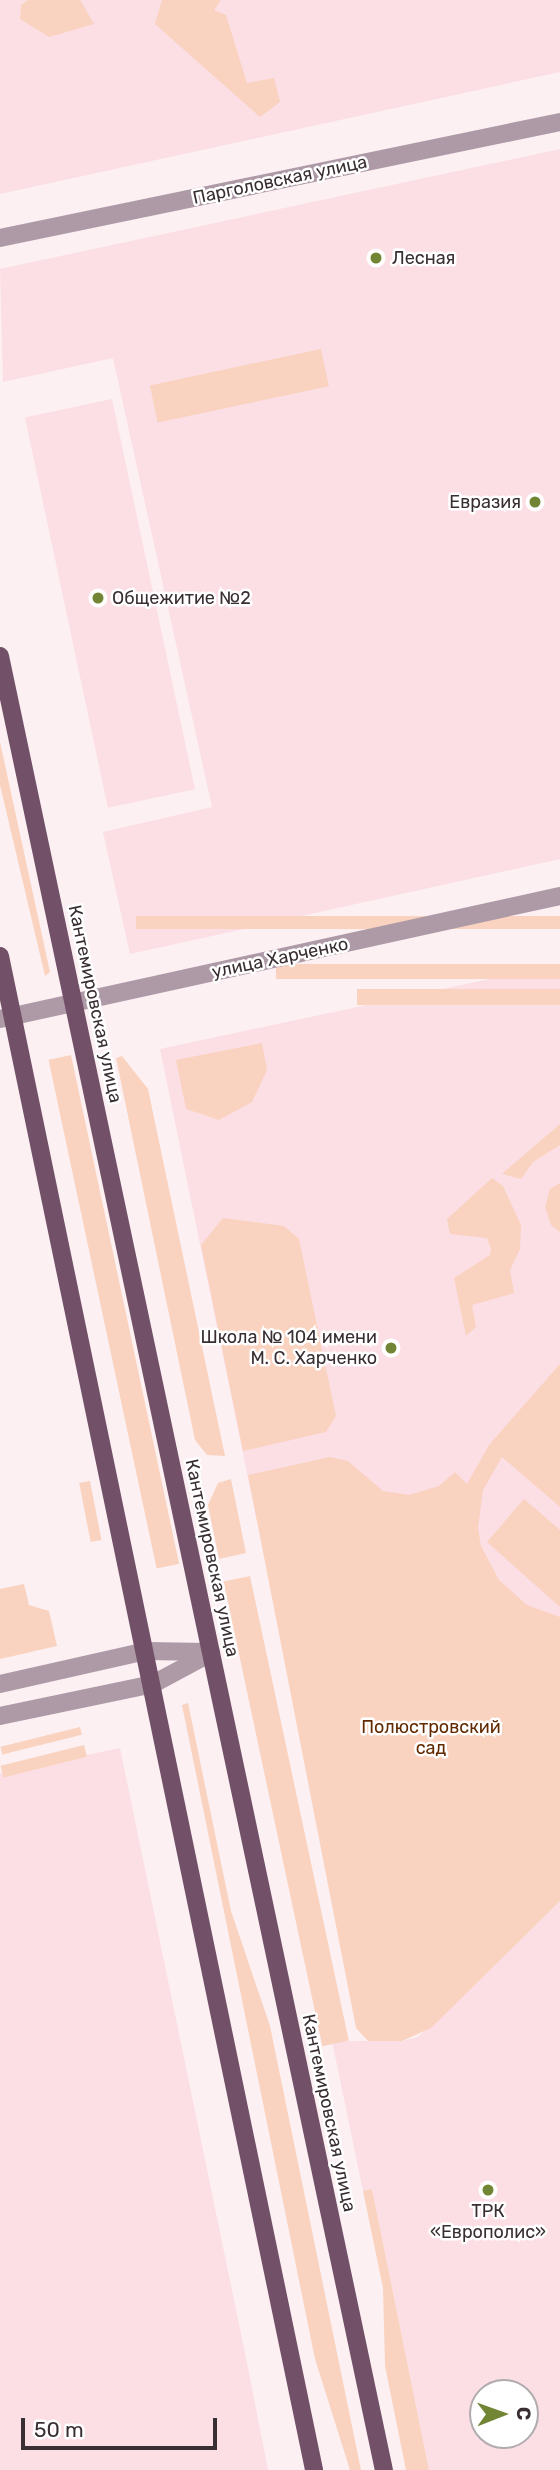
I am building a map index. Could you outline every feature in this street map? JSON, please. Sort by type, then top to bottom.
[{"type":"main road","name":"Кантемировская улица","points":[[0,656],[384,2470]]},
{"type":"main road","points":[[0,956],[6,1018],[147,1651],[314,2470]]},
{"type":"street","name":"Парголовская улица","points":[[0,238],[560,122]]},
{"type":"street","name":"улица Харченко","points":[[6,1018],[560,896]]},
{"type":"street","points":[[0,1684],[147,1651],[211,1653]]},
{"type":"street","points":[[0,1716],[153,1684],[211,1653]]},
{"type":"shaded area","points":[[0,0],[560,0],[560,72],[0,194]]},
{"type":"shaded area","points":[[560,149],[560,859],[130,954],[103,832],[212,807],[113,358],[3,382],[0,269]]},
{"type":"shaded area","name":"Общежитие №2","points":[[112,399],[195,789],[108,808],[25,418]]},
{"type":"shaded area","name":"Школа № 104 имени М. С. Харченко","points":[[560,964],[560,1674],[257,1522],[160,1049]]},
{"type":"shaded area","points":[[120,1748],[268,2470],[0,2470],[0,1773]]},
{"type":"shaded area","name":"ТРК «Европолис»","points":[[560,1901],[560,2470],[429,2470],[372,2189],[363,2191],[332,2041],[402,2041],[418,2037]]},
{"type":"green space","points":[[28,0],[80,0],[94,24],[49,37],[20,19],[21,5]]},
{"type":"green space","points":[[162,0],[221,0],[214,10],[226,15],[247,83],[274,78],[280,102],[260,117],[155,24]]},
{"type":"green space","points":[[321,349],[329,386],[158,423],[150,385]]},
{"type":"green space","points":[[0,742],[50,972],[45,976],[0,785]]},
{"type":"green space","points":[[136,916],[560,916],[560,929],[136,929]]},
{"type":"green space","points":[[276,964],[560,964],[560,979],[276,979]]},
{"type":"green space","points":[[357,989],[560,989],[560,1005],[357,1005]]},
{"type":"green space","points":[[262,1043],[267,1070],[252,1102],[219,1120],[186,1109],[176,1060]]},
{"type":"green space","points":[[71,1055],[179,1564],[157,1568],[49,1060]]},
{"type":"green space","points":[[122,1056],[148,1089],[225,1456],[207,1455],[195,1440],[116,1058]]},
{"type":"green space","points":[[560,1124],[560,1145],[533,1162],[521,1179],[502,1174]]},
{"type":"green space","points":[[492,1178],[503,1186],[521,1225],[520,1249],[510,1270],[514,1293],[472,1305],[476,1327],[466,1336],[454,1278],[490,1255],[491,1249],[487,1238],[450,1234],[447,1219]]},
{"type":"green space","points":[[560,1183],[560,1232],[551,1225],[545,1207],[550,1189]]},
{"type":"green space","points":[[223,1218],[284,1226],[299,1239],[336,1416],[326,1432],[243,1451],[201,1245]]},
{"type":"green space","name":"Полюстровский сад","points":[[560,1364],[560,1507],[502,1457],[483,1490],[478,1528],[481,1546],[499,1580],[527,1605],[560,1617],[560,1901],[431,2028],[402,2041],[368,2041],[356,2028],[248,1475],[330,1457],[348,1461],[383,1491],[409,1495],[439,1486],[455,1472],[467,1484],[489,1445]]},
{"type":"green space","points":[[231,1479],[246,1553],[219,1559],[208,1505],[218,1483]]},
{"type":"green space","points":[[90,1481],[101,1540],[91,1542],[79,1483]]},
{"type":"green space","points":[[524,1499],[560,1530],[560,1607],[487,1542]]},
{"type":"green space","points":[[250,1576],[349,2041],[322,2046],[224,1582]]},
{"type":"green space","points":[[24,1584],[29,1605],[49,1611],[57,1646],[0,1659],[0,1589]]},
{"type":"green space","points":[[188,1703],[231,1911],[270,2026],[361,2470],[350,2470],[315,2359],[182,1705]]},
{"type":"green space","points":[[80,1727],[82,1735],[2,1755],[0,1747]]},
{"type":"green space","points":[[84,1745],[87,1757],[3,1777],[1,1766]]},
{"type":"green space","points":[[372,2189],[429,2470],[406,2470],[385,2366],[383,2288],[363,2191]]},
{"type":"place","name":"Лесная","points":[[376,258]]},
{"type":"place","name":"Евразия","points":[[535,502]]},
{"type":"place","name":"Общежитие №2","points":[[98,598]]},
{"type":"place","name":"Школа № 104 имени М. С. Харченко","points":[[391,1348]]},
{"type":"place","name":"ТРК «Европолис»","points":[[488,2190]]}]
